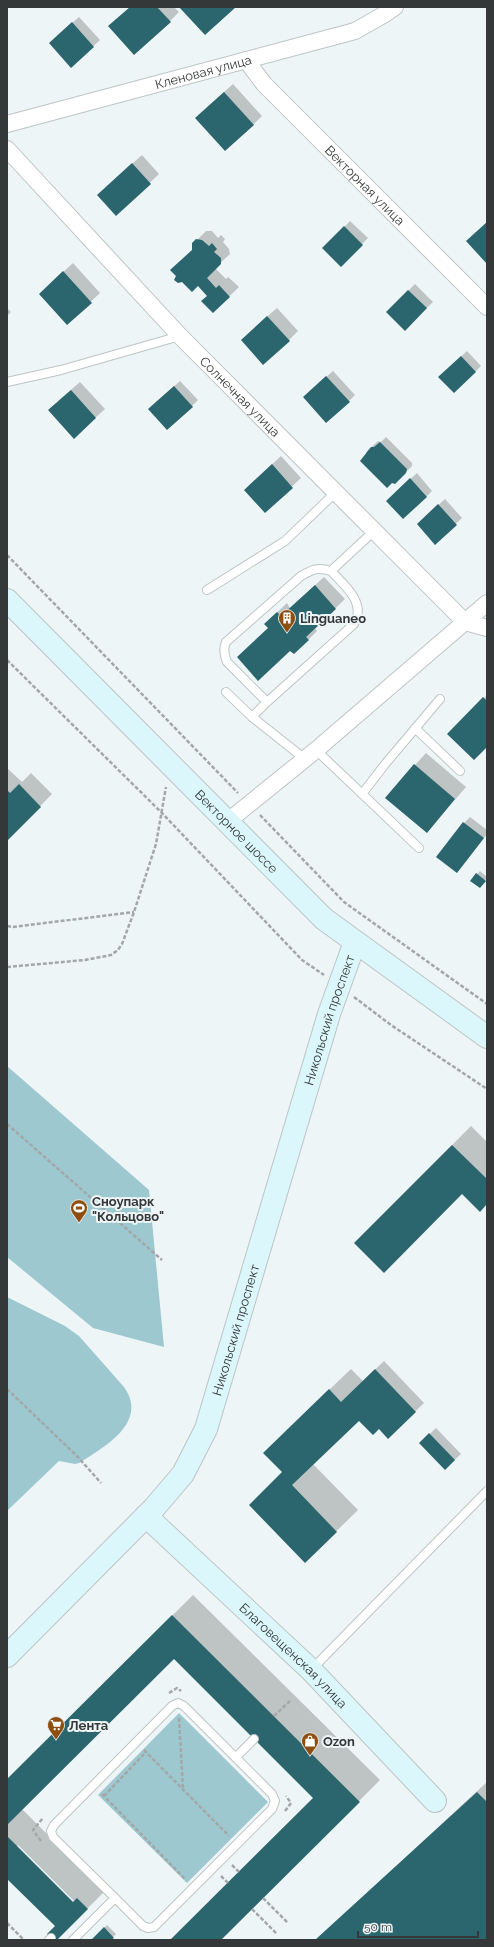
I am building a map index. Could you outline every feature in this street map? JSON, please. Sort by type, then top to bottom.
[{"type":"main road","name":"Векторное шоссе","points":[[7,600],[324,919],[487,1037]]},
{"type":"main road","name":"Никольский проспект","points":[[7,1656],[146,1516],[183,1474],[206,1429],[339,986],[355,942]]},
{"type":"main road","name":"Благовещенская улица","points":[[146,1516],[311,1670],[435,1801]]},
{"type":"street","name":"Кленовая улица","points":[[7,124],[355,30],[395,7]]},
{"type":"street","name":"Векторная улица","points":[[246,60],[264,84],[487,307]]},
{"type":"street","name":"Солнечная улица","points":[[7,149],[180,336],[465,622],[487,628]]},
{"type":"street","points":[[227,822],[310,754],[487,603]]},
{"type":"lane","points":[[7,382],[60,370],[180,336]]},
{"type":"lane","points":[[207,590],[285,541],[336,492]]},
{"type":"lane","points":[[331,571],[374,531]]},
{"type":"lane","points":[[252,717],[354,624],[358,617],[359,612],[355,598],[331,571],[320,568],[314,569],[301,576],[226,642],[224,646],[224,655],[228,662],[267,702]]},
{"type":"lane","points":[[226,692],[252,717],[310,754],[362,794],[419,848]]},
{"type":"lane","points":[[362,794],[440,699]]},
{"type":"lane","points":[[415,728],[460,771]]},
{"type":"lane","points":[[311,1670],[487,1491]]},
{"type":"lane","points":[[178,1703],[184,1706],[236,1757],[272,1794],[275,1801],[272,1809],[154,1927],[148,1928],[142,1926],[53,1837],[51,1831],[54,1824],[136,1742],[172,1706],[178,1703]]},
{"type":"lane","points":[[236,1757],[254,1739]]},
{"type":"lane","points":[[73,1940],[115,1898]]},
{"type":"path","points":[[7,555],[344,902],[487,1004]]},
{"type":"path","points":[[7,660],[161,812],[302,960],[391,1025],[487,1089]]},
{"type":"path","points":[[7,967],[85,960],[111,955],[118,950],[122,944],[134,912],[156,844],[170,765]]},
{"type":"path","points":[[7,926],[13,927],[134,912]]},
{"type":"path","points":[[7,1124],[162,1260]]},
{"type":"path","points":[[7,1389],[77,1456],[101,1484]]},
{"type":"path","points":[[166,1696],[177,1688]]},
{"type":"path","points":[[177,1688],[187,1696]]},
{"type":"path","points":[[177,1688],[184,1790]]},
{"type":"path","points":[[274,1716],[291,1700]]},
{"type":"path","points":[[136,1742],[245,1852],[216,1880]]},
{"type":"path","points":[[104,1796],[146,1752]]},
{"type":"path","points":[[93,1785],[193,1887]]},
{"type":"path","points":[[284,1794],[291,1803],[284,1812]]},
{"type":"path","points":[[46,1815],[33,1830],[46,1846]]},
{"type":"path","points":[[232,1864],[239,1872]]},
{"type":"path","points":[[221,1875],[228,1883]]},
{"type":"path","points":[[263,1898],[288,1922]]},
{"type":"path","points":[[252,1909],[277,1934]]},
{"type":"path","points":[[7,1923],[24,1940]]},
{"type":"shaded area","name":"Сноупарк \"Кольцово\"","points":[[7,1066],[149,1190],[164,1347],[93,1328],[7,1257]]},
{"type":"shaded area","points":[[7,1297],[65,1326],[79,1336],[124,1387],[130,1400],[131,1411],[128,1422],[121,1432],[111,1441],[79,1463],[75,1464],[59,1461],[7,1511]]},
{"type":"shaded area","points":[[179,1713],[268,1802],[187,1883],[98,1795]]},
{"type":"building","points":[[130,7],[157,7],[171,22],[134,55],[108,26]]},
{"type":"building","points":[[179,7],[236,7],[205,35]]},
{"type":"building","points":[[72,22],[94,47],[71,68],[49,43]]},
{"type":"building","points":[[224,92],[254,125],[225,151],[195,118]]},
{"type":"building","points":[[132,163],[151,184],[116,216],[97,195]]},
{"type":"building","points":[[487,222],[487,264],[466,241]]},
{"type":"building","points":[[344,226],[363,245],[341,267],[322,248]]},
{"type":"building","points":[[196,239],[202,240],[209,246],[212,243],[217,249],[214,252],[221,258],[221,264],[207,278],[216,288],[219,285],[230,297],[213,313],[201,301],[207,296],[198,286],[192,292],[182,282],[178,283],[174,280],[176,276],[170,270],[192,250],[192,243]]},
{"type":"building","points":[[63,271],[92,303],[67,325],[39,294]]},
{"type":"building","points":[[408,290],[427,308],[405,331],[386,312]]},
{"type":"building","points":[[267,316],[290,341],[263,365],[241,340]]},
{"type":"building","points":[[461,356],[476,372],[454,393],[438,377]]},
{"type":"building","points":[[326,376],[350,402],[326,423],[303,397]]},
{"type":"building","points":[[174,386],[193,407],[167,430],[148,409]]},
{"type":"building","points":[[71,390],[96,418],[74,439],[48,410]]},
{"type":"building","points":[[380,442],[407,469],[406,473],[395,484],[392,483],[387,488],[360,461],[371,447],[374,447]]},
{"type":"building","points":[[272,464],[293,488],[265,513],[244,490]]},
{"type":"building","points":[[410,478],[427,497],[403,519],[386,501]]},
{"type":"building","points":[[438,504],[457,525],[435,545],[417,524]]},
{"type":"building","name":"Linguaneo","points":[[315,585],[336,609],[306,637],[309,640],[294,654],[290,651],[258,681],[237,657],[268,628],[264,624],[277,612],[281,616]]},
{"type":"building","points":[[483,697],[487,701],[487,747],[474,760],[447,734]]},
{"type":"building","points":[[414,764],[455,799],[427,833],[385,798]]},
{"type":"building","points":[[19,784],[41,807],[7,841],[7,790],[10,793]]},
{"type":"building","points":[[463,822],[484,838],[457,873],[436,857]]},
{"type":"building","points":[[476,873],[486,881],[480,888],[470,881]]},
{"type":"building","points":[[452,1145],[487,1179],[487,1204],[480,1212],[462,1194],[384,1273],[354,1243]]},
{"type":"building","points":[[375,1369],[416,1412],[388,1439],[379,1429],[373,1435],[359,1421],[292,1485],[337,1532],[305,1563],[249,1505],[282,1472],[263,1453],[329,1389],[341,1402]]},
{"type":"building","points":[[429,1433],[455,1460],[445,1470],[419,1443]]},
{"type":"building","points":[[172,1615],[360,1802],[221,1940],[170,1940],[313,1798],[174,1659],[7,1825],[7,1779]]},
{"type":"building","points":[[477,1792],[487,1802],[487,1940],[315,1940]]},
{"type":"building","points":[[7,1836],[73,1902],[77,1898],[88,1909],[57,1940],[53,1940],[47,1934],[55,1926],[7,1879]]},
{"type":"building","points":[[104,1927],[114,1938],[111,1940],[91,1940]]},
{"type":"place","name":"Linguaneo","points":[[287,633]]},
{"type":"place","name":"Сноупарк \"Кольцово\"","points":[[79,1223]]},
{"type":"place","name":"Лента","points":[[56,1740]]},
{"type":"place","name":"Ozon","points":[[310,1756]]}]
